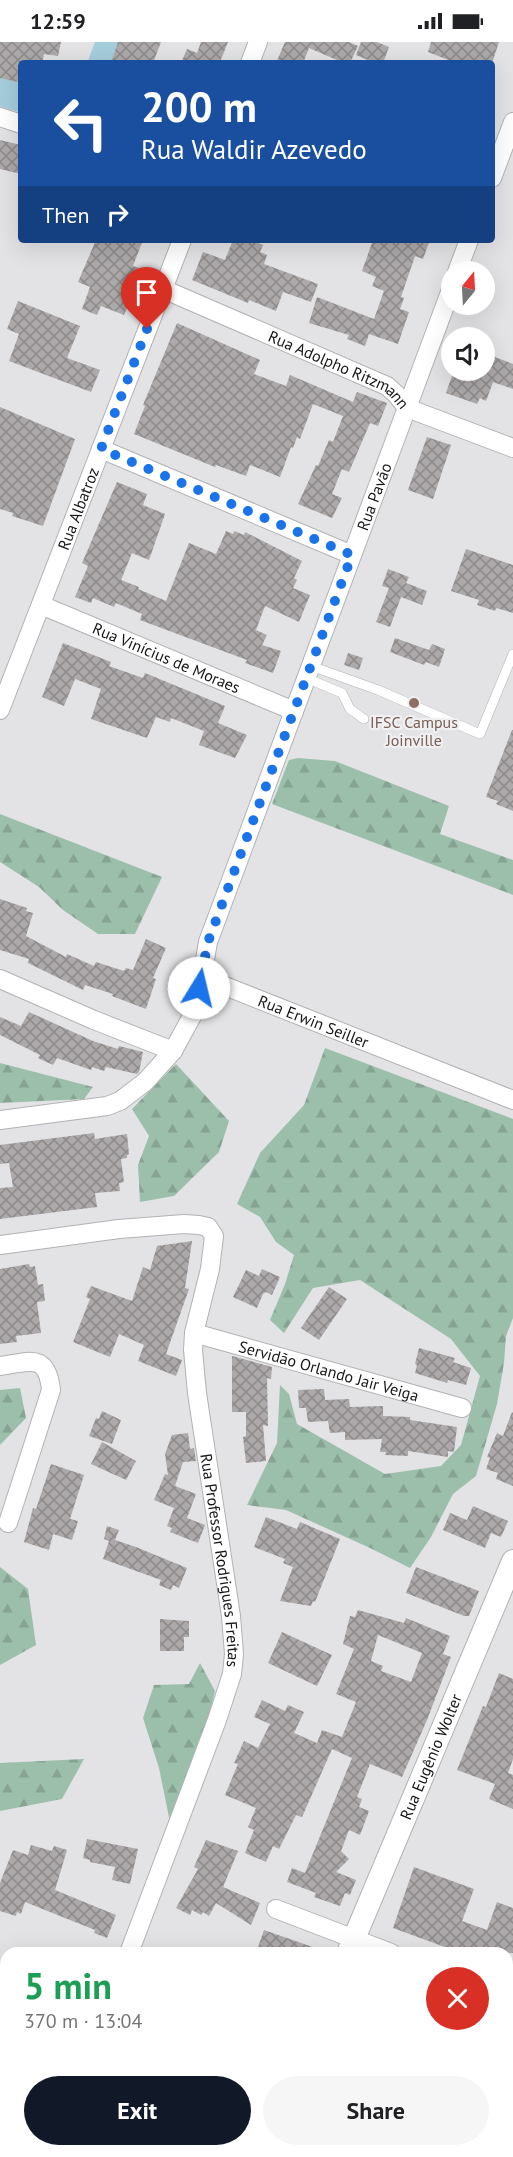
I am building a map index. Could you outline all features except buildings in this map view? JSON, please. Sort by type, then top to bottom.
[{"type":"street","points":[[251,60],[258,42]]},
{"type":"street","points":[[0,117],[18,123]]},
{"type":"street","points":[[495,170],[513,122]]},
{"type":"street","name":"Rua Albatroz","points":[[0,710],[181,243]]},
{"type":"street","points":[[461,261],[468,243]]},
{"type":"street","name":"Rua Adolpho Ritzmann","points":[[163,289],[387,386],[407,408],[513,448]]},
{"type":"street","name":"Rua Pavão","points":[[202,977],[208,942],[442,315]]},
{"type":"street","points":[[101,449],[352,555]]},
{"type":"street","name":"Rua Vinícius de Moraes","points":[[41,604],[294,711]]},
{"type":"street","points":[[0,1120],[93,1108],[120,1101],[145,1082],[173,1051],[192,1016],[202,977]]},
{"type":"street","name":"Rua Erwin Seiller","points":[[202,977],[513,1100]]},
{"type":"street","points":[[0,979],[173,1051]]},
{"type":"street","name":"Rua Professor Rodrigues Freitas","points":[[0,1245],[184,1224],[208,1227],[214,1236],[214,1251],[194,1333],[193,1350],[197,1394],[231,1616],[234,1654],[232,1674],[218,1720],[131,1947]]},
{"type":"street","name":"Servidão Orlando Jair Veiga","points":[[194,1333],[462,1408]]},
{"type":"street","points":[[0,1366],[34,1362],[44,1365],[49,1374],[51,1390],[8,1523]]},
{"type":"street","name":"Rua Eugênio Wolter","points":[[351,1946],[511,1572]]},
{"type":"street","points":[[276,1909],[351,1946]]},
{"type":"lane","points":[[308,672],[378,690],[480,734],[513,654]]},
{"type":"lane","points":[[308,672],[342,693],[350,709],[364,719]]},
{"type":"green space","points":[[298,758],[335,761],[449,806],[440,834],[513,860],[513,895],[272,804],[289,760]]},
{"type":"green space","points":[[0,814],[162,877],[135,934],[98,934],[63,910],[39,887],[0,862]]},
{"type":"green space","points":[[325,1048],[513,1119],[513,1318],[506,1336],[497,1404],[476,1476],[453,1494],[431,1537],[410,1568],[286,1510],[247,1505],[277,1443],[280,1385],[289,1394],[297,1424],[385,1474],[441,1466],[461,1445],[480,1376],[451,1339],[360,1280],[313,1288],[284,1333],[270,1320],[294,1255],[276,1242],[260,1217],[237,1204],[260,1153],[304,1105]]},
{"type":"green space","points":[[0,1063],[93,1087],[84,1099],[0,1103]]},
{"type":"green space","points":[[176,1064],[229,1121],[219,1152],[174,1196],[140,1202],[138,1165],[149,1136],[132,1109]]},
{"type":"green space","points":[[20,1388],[26,1418],[0,1445],[0,1390]]},
{"type":"green space","points":[[0,1567],[28,1589],[36,1645],[0,1665]]},
{"type":"green space","points":[[200,1663],[215,1691],[206,1729],[171,1827],[159,1768],[143,1718],[154,1685],[189,1684]]},
{"type":"green space","points":[[84,1759],[62,1799],[0,1811],[0,1763]]},
{"type":"waterway","points":[[103,60],[110,42]]},
{"type":"waterway","points":[[0,92],[18,97]]},
{"type":"place","name":"IFSC Campus Joinville","points":[[414,703]]},
{"type":"route","points":[[147,329],[101,449],[352,555],[208,942],[199,988]]}]
